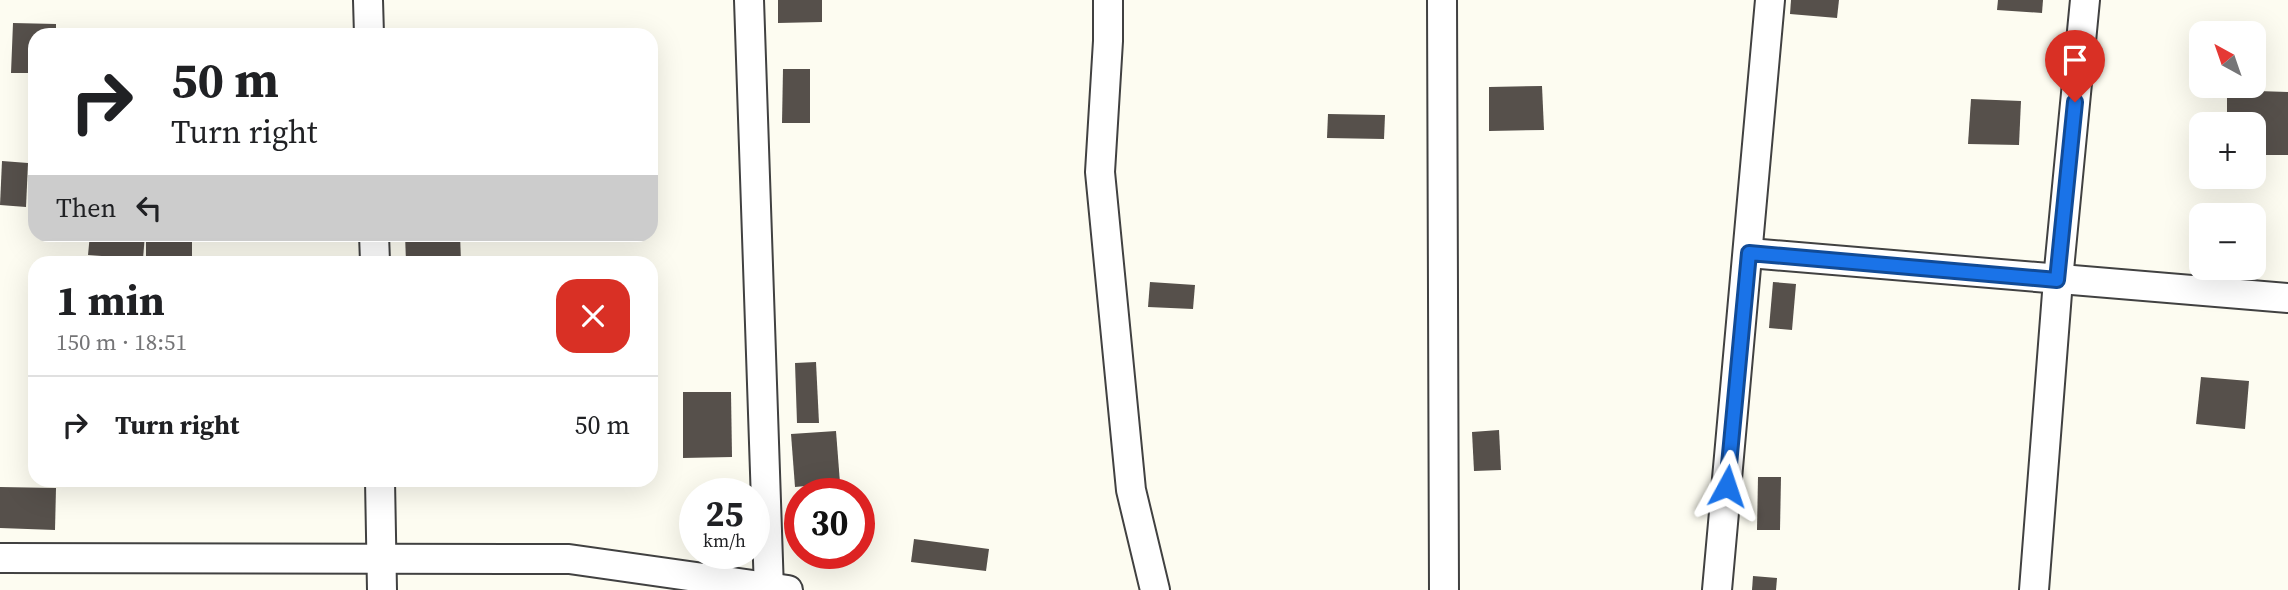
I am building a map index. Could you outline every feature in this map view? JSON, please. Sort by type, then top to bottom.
[{"type":"street","points":[[369,0],[369,28]]},
{"type":"street","points":[[0,558],[569,559],[775,588],[749,0]]},
{"type":"street","points":[[1108,0],[1100,172],[1131,490],[1155,590]]},
{"type":"street","points":[[1442,0],[1444,590]]},
{"type":"street","points":[[1717,590],[1770,0]]},
{"type":"street","points":[[2034,590],[2057,280],[2085,0]]},
{"type":"street","points":[[1749,253],[2288,298]]},
{"type":"street","points":[[380,487],[382,590]]},
{"type":"building","points":[[778,0],[822,0],[822,22],[778,23]]},
{"type":"building","points":[[1791,0],[1839,0],[1837,18],[1790,14]]},
{"type":"building","points":[[1998,0],[2043,0],[2042,13],[1997,10]]},
{"type":"building","points":[[13,23],[56,24],[56,28],[28,28],[28,73],[11,73]]},
{"type":"building","points":[[783,69],[810,69],[810,123],[782,123]]},
{"type":"building","points":[[1542,86],[1544,130],[1489,131],[1489,87]]},
{"type":"building","points":[[2266,91],[2288,92],[2288,155],[2266,155],[2266,112],[2227,112],[2227,98],[2266,98]]},
{"type":"building","points":[[1971,99],[2021,101],[2019,145],[1968,144]]},
{"type":"building","points":[[1328,114],[1385,115],[1384,139],[1327,138]]},
{"type":"building","points":[[2,161],[28,163],[26,207],[0,205]]},
{"type":"building","points":[[89,242],[144,242],[143,256],[88,255]]},
{"type":"building","points":[[146,242],[192,242],[192,256],[146,256]]},
{"type":"building","points":[[405,242],[460,242],[461,256],[406,256]]},
{"type":"building","points":[[1150,282],[1195,285],[1193,309],[1148,307]]},
{"type":"building","points":[[1773,282],[1796,284],[1792,330],[1769,328]]},
{"type":"building","points":[[816,362],[819,423],[797,423],[795,363]]},
{"type":"building","points":[[2201,377],[2249,381],[2245,429],[2196,424]]},
{"type":"building","points":[[683,392],[731,392],[732,457],[683,458]]},
{"type":"building","points":[[1499,430],[1501,470],[1474,471],[1472,432]]},
{"type":"building","points":[[836,431],[840,478],[794,478],[791,434]]},
{"type":"building","points":[[1758,477],[1781,477],[1780,530],[1757,530]]},
{"type":"building","points":[[0,487],[56,488],[55,530],[0,528]]},
{"type":"building","points":[[914,539],[989,549],[986,571],[911,562]]},
{"type":"building","points":[[1753,576],[1777,578],[1776,590],[1752,590]]},
{"type":"route","points":[[1727,486],[1749,253],[2057,280],[2075,102]]}]
